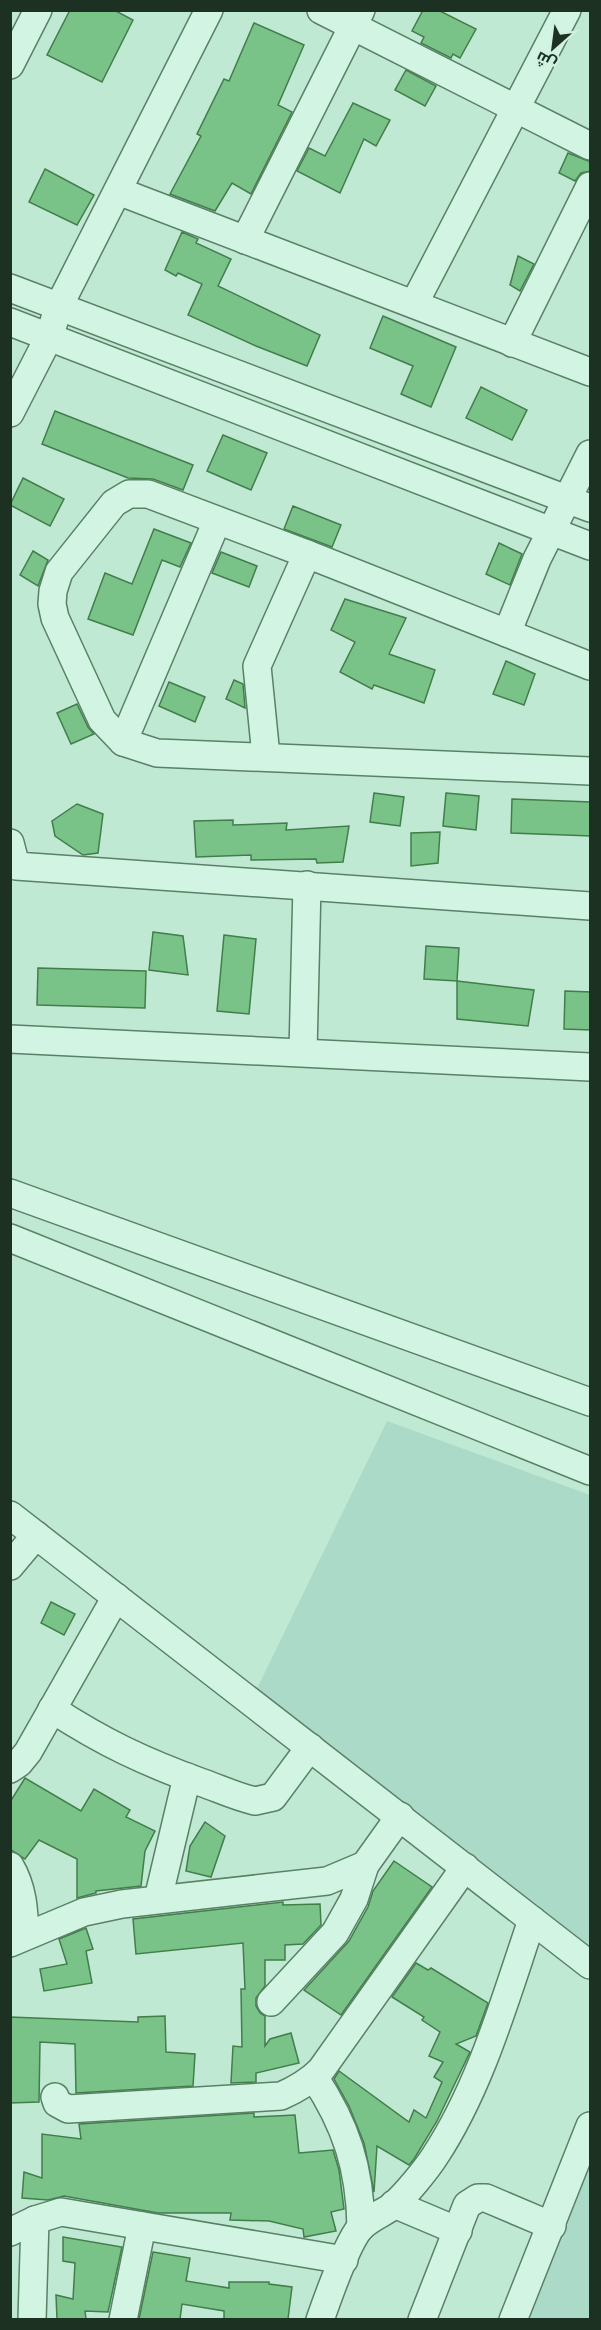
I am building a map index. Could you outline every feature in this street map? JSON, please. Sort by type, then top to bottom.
[{"type":"street","points":[[10,65],[38,10]]},
{"type":"street","points":[[10,413],[49,337],[59,306],[209,10]]},
{"type":"street","points":[[321,10],[357,19],[515,109],[591,146]]},
{"type":"street","points":[[414,304],[567,10]]},
{"type":"street","points":[[245,240],[357,19]]},
{"type":"street","points":[[512,343],[591,186]]},
{"type":"street","points":[[117,191],[591,372]]},
{"type":"street","points":[[10,288],[579,504]]},
{"type":"street","points":[[10,322],[591,546]]},
{"type":"street","points":[[507,633],[551,531],[579,504],[591,454]]},
{"type":"street","points":[[591,666],[148,494],[129,494],[114,503],[59,572],[55,581],[52,604],[55,618],[102,720],[123,742],[157,753],[591,771]]},
{"type":"street","points":[[123,742],[217,521]]},
{"type":"street","points":[[266,756],[257,666],[307,554]]},
{"type":"street","points":[[10,843],[16,866],[591,906]]},
{"type":"street","points":[[303,1052],[307,885]]},
{"type":"street","points":[[10,1039],[591,1067]]},
{"type":"street","points":[[10,1193],[591,1402]]},
{"type":"street","points":[[10,1238],[591,1471]]},
{"type":"street","points":[[10,1515],[591,1965]]},
{"type":"street","points":[[10,1566],[36,1535]]},
{"type":"street","points":[[10,1769],[28,1752],[116,1597]]},
{"type":"street","points":[[52,1709],[100,1740],[127,1753],[249,1800],[261,1801],[273,1797],[310,1747]]},
{"type":"street","points":[[158,1899],[187,1777]]},
{"type":"street","points":[[272,2002],[335,1933],[354,1899],[365,1865],[400,1816]]},
{"type":"street","points":[[10,1866],[17,1877],[23,1899],[18,1939],[84,1912],[158,1899],[327,1881],[365,1865]]},
{"type":"street","points":[[55,2097],[57,2103],[68,2109],[281,2096],[296,2090],[321,2070],[465,1867]]},
{"type":"street","points":[[329,2317],[344,2260],[361,2227],[394,2204],[435,2156],[457,2116],[495,2028],[532,1920]]},
{"type":"street","points":[[314,2077],[334,2109],[351,2149],[357,2175],[361,2227]]},
{"type":"street","points":[[513,2319],[591,2126]]},
{"type":"street","points":[[422,2319],[467,2205],[472,2200],[482,2198],[552,2226]]},
{"type":"street","points":[[394,2204],[458,2231]]},
{"type":"street","points":[[10,2232],[35,2220],[61,2212],[344,2260]]},
{"type":"street","points":[[32,2319],[35,2220]]},
{"type":"street","points":[[123,2319],[142,2226]]},
{"type":"green space","points":[[387,1421],[590,1495],[590,1975],[249,1705]]},
{"type":"green space","points":[[590,2162],[590,2319],[525,2319]]},
{"type":"building","points":[[70,10],[114,10],[133,20],[102,82],[47,55]]},
{"type":"building","points":[[423,10],[438,10],[476,29],[460,58],[453,54],[451,58],[421,43],[424,37],[412,31]]},
{"type":"building","points":[[254,23],[304,45],[278,105],[292,112],[251,194],[232,183],[215,211],[170,194],[201,136],[197,134],[224,79],[229,81]]},
{"type":"building","points":[[406,70],[436,86],[425,106],[395,90]]},
{"type":"building","points":[[353,103],[390,120],[376,146],[364,139],[340,193],[297,171],[309,148],[325,156]]},
{"type":"building","points":[[568,153],[591,162],[591,171],[581,173],[575,181],[559,173]]},
{"type":"building","points":[[45,169],[94,195],[77,225],[29,202]]},
{"type":"building","points":[[182,232],[198,239],[196,243],[231,259],[218,286],[320,335],[307,366],[188,315],[202,284],[165,270]]},
{"type":"building","points":[[518,256],[534,264],[520,291],[510,285]]},
{"type":"building","points":[[383,316],[456,347],[431,407],[401,394],[413,366],[370,348]]},
{"type":"building","points":[[481,387],[527,410],[512,440],[466,418]]},
{"type":"building","points":[[55,411],[193,465],[183,490],[153,479],[128,478],[42,444]]},
{"type":"building","points":[[223,435],[267,453],[251,490],[207,471]]},
{"type":"building","points":[[23,478],[64,499],[50,526],[10,505]]},
{"type":"building","points":[[293,506],[341,525],[332,547],[284,529]]},
{"type":"building","points":[[154,529],[191,543],[180,567],[162,560],[133,635],[88,619],[105,573],[132,584]]},
{"type":"building","points":[[499,543],[522,554],[510,585],[486,574]]},
{"type":"building","points":[[33,551],[48,560],[38,586],[20,575]]},
{"type":"building","points":[[221,552],[257,566],[249,587],[212,573]]},
{"type":"building","points":[[345,599],[406,618],[389,654],[435,670],[424,703],[374,685],[372,689],[340,672],[355,642],[331,630]]},
{"type":"building","points":[[506,661],[535,674],[524,705],[493,694]]},
{"type":"building","points":[[234,680],[243,684],[245,708],[226,699]]},
{"type":"building","points":[[169,682],[205,697],[195,722],[159,706]]},
{"type":"building","points":[[77,704],[94,734],[71,744],[57,713]]},
{"type":"building","points":[[374,793],[404,797],[400,826],[370,822]]},
{"type":"building","points":[[446,793],[479,796],[476,830],[443,826]]},
{"type":"building","points":[[512,799],[591,802],[591,836],[511,833]]},
{"type":"building","points":[[77,804],[103,814],[98,853],[83,855],[55,836],[52,821]]},
{"type":"building","points":[[233,820],[233,825],[287,823],[286,830],[349,826],[343,862],[317,863],[316,859],[251,860],[251,855],[196,857],[194,821]]},
{"type":"building","points":[[440,832],[438,863],[411,866],[411,833]]},
{"type":"building","points":[[153,932],[183,936],[188,975],[149,970]]},
{"type":"building","points":[[224,935],[256,939],[249,1014],[217,1011]]},
{"type":"building","points":[[426,946],[459,948],[457,981],[424,979]]},
{"type":"building","points":[[38,968],[146,971],[145,1008],[37,1005]]},
{"type":"building","points":[[457,981],[534,990],[528,1026],[457,1019]]},
{"type":"building","points":[[565,991],[591,992],[591,1030],[564,1029]]},
{"type":"building","points":[[51,1602],[75,1614],[64,1635],[41,1623]]},
{"type":"building","points":[[25,1778],[81,1811],[94,1789],[130,1810],[126,1817],[155,1831],[145,1851],[141,1886],[96,1891],[96,1893],[77,1898],[77,1859],[39,1840],[25,1859],[10,1849],[10,1802]]},
{"type":"building","points":[[205,1822],[225,1836],[211,1877],[186,1871],[190,1846]]},
{"type":"building","points":[[394,1861],[432,1887],[341,2015],[304,1990],[349,1941],[368,1907],[373,1891]]},
{"type":"building","points":[[283,1902],[283,1905],[320,1904],[321,1925],[303,1944],[285,1945],[285,1960],[265,1960],[265,1986],[256,1998],[256,2006],[265,2016],[265,2046],[270,2039],[291,2033],[299,2063],[256,2073],[256,2082],[231,2083],[233,2046],[242,2047],[241,1989],[245,1989],[243,1943],[136,1954],[133,1919]]},
{"type":"building","points":[[86,1928],[93,1949],[86,1951],[92,1983],[44,1991],[40,1969],[67,1964],[59,1939]]},
{"type":"building","points":[[416,1963],[428,1970],[431,1968],[488,2003],[476,2036],[456,2044],[470,2052],[437,2121],[414,2159],[409,2165],[377,2146],[374,2192],[364,2143],[349,2106],[334,2079],[339,2071],[409,2122],[414,2110],[426,2118],[442,2082],[434,2077],[443,2062],[429,2056],[440,2032],[422,2020],[424,2017],[392,1997]]},
{"type":"building","points":[[165,2016],[166,2052],[195,2054],[193,2086],[76,2093],[75,2044],[40,2042],[39,2102],[10,2103],[10,2017],[138,2022],[138,2017]]},
{"type":"building","points":[[254,2113],[254,2117],[295,2115],[299,2153],[333,2150],[339,2170],[344,2209],[331,2212],[336,2231],[304,2237],[303,2229],[269,2221],[230,2220],[231,2213],[158,2213],[64,2196],[48,2200],[22,2198],[24,2172],[42,2178],[42,2134],[81,2139],[79,2124]]},
{"type":"building","points":[[63,2237],[122,2247],[108,2312],[85,2311],[86,2319],[57,2319],[56,2295],[73,2299],[75,2263],[63,2261]]},
{"type":"building","points":[[153,2252],[190,2258],[186,2281],[229,2288],[229,2282],[269,2282],[269,2284],[292,2287],[288,2319],[224,2319],[224,2311],[182,2304],[180,2319],[139,2319]]}]
